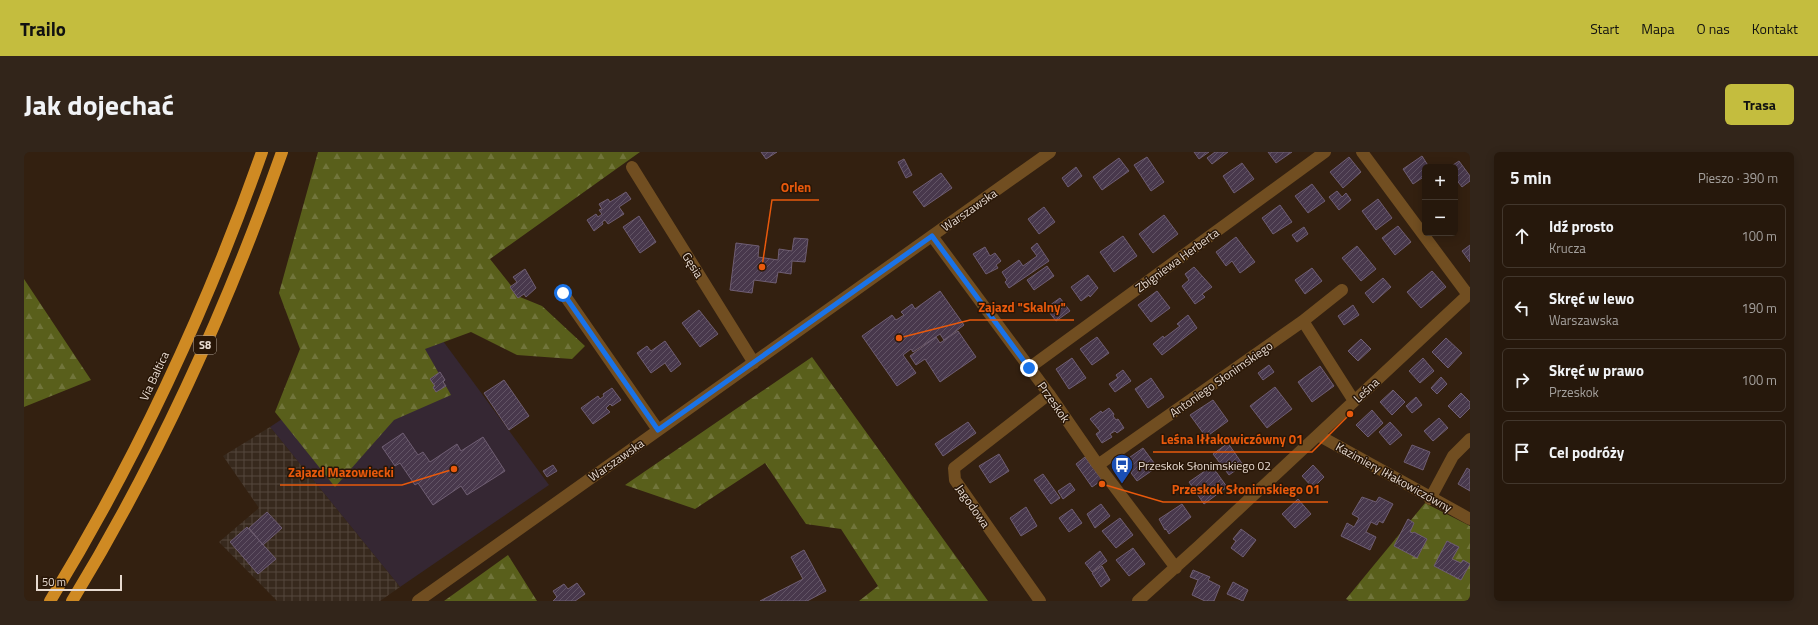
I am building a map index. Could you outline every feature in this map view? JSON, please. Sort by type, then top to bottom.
[{"type":"highway","name":"Via Baltica","points":[[50,601],[87,539],[158,402],[204,300],[262,152]]},
{"type":"highway","name":"S8","points":[[72,601],[144,471],[196,365],[243,258],[282,152]]},
{"type":"street","name":"Warszawska","points":[[418,601],[1050,152]]},
{"type":"street","name":"Zbigniewa Herberta","points":[[1029,368],[1326,152]]},
{"type":"street","points":[[1362,152],[1469,294]]},
{"type":"street","name":"Gęsia","points":[[632,167],[754,363]]},
{"type":"street","name":"Przeskok","points":[[932,236],[1049,394],[1098,465],[1176,568]]},
{"type":"street","name":"Antoniego Słonimskiego","points":[[1098,465],[1303,321],[1342,290]]},
{"type":"street","points":[[563,293],[658,430]]},
{"type":"street","name":"Leśna","points":[[1146,599],[1176,568],[1469,294]]},
{"type":"street","points":[[1303,321],[1354,401]]},
{"type":"street","name":"Jagodowa","points":[[1040,601],[955,480],[954,468],[1049,394]]},
{"type":"street","name":"Kazimiery Iłłakowiczówny","points":[[1318,435],[1430,499],[1470,519]]},
{"type":"street","points":[[1430,499],[1453,456],[1470,439]]},
{"type":"shaded area","points":[[429,322],[549,485],[400,587],[270,427]]},
{"type":"shaded area","points":[[270,427],[400,587],[380,601],[277,601],[219,542],[259,508],[223,456]]},
{"type":"green space","points":[[318,152],[640,152],[490,259],[520,297],[542,306],[585,346],[572,359],[517,355],[471,332],[425,349],[451,395],[394,420],[335,487],[275,412],[300,349],[279,293]]},
{"type":"green space","points":[[24,279],[91,380],[24,407]]},
{"type":"green space","points":[[812,357],[988,601],[859,601],[878,586],[841,529],[806,524],[765,463],[695,509],[625,485]]},
{"type":"green space","points":[[1425,503],[1470,526],[1470,601],[1349,601],[1346,599]]},
{"type":"green space","points":[[508,555],[537,601],[444,601]]},
{"type":"building","points":[[761,152],[777,152],[766,159]]},
{"type":"building","points":[[1194,152],[1209,152],[1199,159]]},
{"type":"building","points":[[1215,152],[1228,152],[1212,164],[1207,158]]},
{"type":"building","points":[[1268,152],[1292,152],[1276,163]]},
{"type":"building","points":[[1422,156],[1427,164],[1422,164],[1422,178],[1413,184],[1403,169]]},
{"type":"building","points":[[1147,157],[1164,182],[1151,191],[1134,165]]},
{"type":"building","points":[[1349,157],[1361,172],[1343,188],[1330,172]]},
{"type":"building","points":[[1119,158],[1129,171],[1102,190],[1093,177]]},
{"type":"building","points":[[904,159],[912,175],[906,178],[898,162]]},
{"type":"building","points":[[1459,161],[1470,176],[1470,181],[1462,187],[1458,182],[1458,164],[1454,164]]},
{"type":"building","points":[[1242,163],[1254,179],[1234,193],[1223,176]]},
{"type":"building","points":[[1076,167],[1082,176],[1068,187],[1062,178]]},
{"type":"building","points":[[941,173],[952,188],[924,207],[913,192]]},
{"type":"building","points":[[1312,184],[1325,201],[1308,213],[1295,196]]},
{"type":"building","points":[[1337,191],[1342,197],[1346,193],[1351,200],[1339,210],[1329,197]]},
{"type":"building","points":[[626,192],[631,199],[619,207],[624,214],[608,224],[605,220],[602,222],[603,224],[594,231],[587,220],[596,214],[598,217],[602,214],[599,210],[602,209],[599,204],[608,199],[610,202]]},
{"type":"building","points":[[1378,199],[1392,218],[1376,230],[1362,211]]},
{"type":"building","points":[[1280,205],[1292,222],[1273,234],[1262,218]]},
{"type":"building","points":[[1044,207],[1055,222],[1039,234],[1028,219]]},
{"type":"building","points":[[1164,215],[1178,234],[1153,253],[1139,234]]},
{"type":"building","points":[[639,216],[656,242],[640,253],[623,227]]},
{"type":"building","points":[[1398,226],[1411,242],[1395,255],[1382,238]]},
{"type":"building","points":[[1304,227],[1308,234],[1297,242],[1292,235]]},
{"type":"building","points":[[1123,236],[1137,256],[1114,272],[1100,252]]},
{"type":"building","points":[[1236,237],[1255,262],[1240,273],[1232,261],[1226,266],[1216,252]]},
{"type":"building","points":[[794,238],[808,239],[805,262],[792,261],[791,274],[778,272],[776,283],[754,280],[752,293],[730,290],[736,243],[759,246],[758,257],[778,260],[779,249],[792,251]]},
{"type":"building","points":[[1037,243],[1049,261],[1009,288],[1005,282],[1007,280],[1002,272],[1019,260],[1023,266],[1037,256],[1031,248]]},
{"type":"building","points":[[1470,245],[1470,262],[1462,251]]},
{"type":"building","points":[[1357,246],[1376,269],[1361,281],[1342,258]]},
{"type":"building","points":[[985,247],[990,256],[995,253],[1001,261],[996,265],[998,268],[986,274],[973,254]]},
{"type":"building","points":[[1047,266],[1054,276],[1034,290],[1027,280]]},
{"type":"building","points":[[1194,267],[1212,287],[1202,294],[1205,297],[1195,304],[1182,286],[1189,280],[1185,274]]},
{"type":"building","points":[[1312,268],[1322,281],[1305,294],[1295,280]]},
{"type":"building","points":[[525,269],[536,288],[526,297],[524,294],[518,298],[510,287],[517,282],[513,277]]},
{"type":"building","points":[[1432,271],[1446,287],[1421,308],[1407,292]]},
{"type":"building","points":[[1088,275],[1098,288],[1090,297],[1089,295],[1081,301],[1071,287]]},
{"type":"building","points":[[1383,278],[1391,287],[1373,303],[1365,293]]},
{"type":"building","points":[[940,291],[964,325],[944,340],[940,334],[913,352],[911,349],[903,355],[916,373],[897,386],[862,336],[892,315],[896,320],[904,315],[901,312],[912,304],[915,309]]},
{"type":"building","points":[[1157,291],[1170,308],[1151,322],[1138,305]]},
{"type":"building","points":[[1060,298],[1070,311],[1056,321],[1046,308]]},
{"type":"building","points":[[1353,305],[1359,315],[1344,325],[1338,316]]},
{"type":"building","points":[[699,310],[718,334],[700,347],[682,323]]},
{"type":"building","points":[[1188,315],[1197,328],[1162,355],[1153,344],[1180,326],[1177,324]]},
{"type":"building","points":[[958,331],[976,357],[940,382],[925,359],[916,365],[910,356],[936,337],[940,343]]},
{"type":"building","points":[[1097,337],[1109,353],[1092,365],[1080,349]]},
{"type":"building","points":[[1446,338],[1462,353],[1448,368],[1432,352]]},
{"type":"building","points":[[1361,339],[1371,349],[1358,361],[1348,351]]},
{"type":"building","points":[[665,341],[681,364],[671,372],[665,363],[651,373],[637,353],[647,346],[651,351]]},
{"type":"building","points":[[1072,358],[1086,378],[1069,389],[1056,369]]},
{"type":"building","points":[[1423,358],[1434,371],[1420,383],[1409,371]]},
{"type":"building","points":[[1269,365],[1274,372],[1263,380],[1258,373]]},
{"type":"building","points":[[1320,366],[1334,386],[1312,402],[1298,382]]},
{"type":"building","points":[[1123,370],[1131,381],[1115,392],[1109,384],[1118,378],[1116,375]]},
{"type":"building","points":[[440,372],[445,380],[443,382],[446,386],[436,392],[433,387],[435,386],[430,379]]},
{"type":"building","points":[[1441,377],[1447,384],[1437,394],[1431,388]]},
{"type":"building","points":[[1151,378],[1164,397],[1148,408],[1135,389]]},
{"type":"building","points":[[504,380],[529,416],[509,430],[484,393]]},
{"type":"building","points":[[1275,387],[1292,409],[1267,428],[1250,406]]},
{"type":"building","points":[[612,388],[621,400],[612,406],[610,404],[606,408],[610,412],[593,424],[581,408],[598,396],[600,399],[604,396],[603,394]]},
{"type":"building","points":[[1393,390],[1405,402],[1392,415],[1380,402]]},
{"type":"building","points":[[1461,393],[1470,402],[1470,408],[1460,418],[1448,406]]},
{"type":"building","points":[[1416,397],[1422,405],[1412,413],[1406,406]]},
{"type":"building","points":[[1213,400],[1228,421],[1206,437],[1190,415]]},
{"type":"building","points":[[1109,408],[1114,414],[1113,416],[1116,420],[1118,419],[1124,428],[1117,433],[1115,431],[1110,434],[1112,437],[1102,443],[1096,434],[1100,431],[1090,419],[1101,411],[1102,413]]},
{"type":"building","points":[[1372,410],[1383,423],[1368,437],[1356,425]]},
{"type":"building","points":[[1439,418],[1448,428],[1433,441],[1424,431]]},
{"type":"building","points":[[968,422],[976,433],[943,456],[935,444]]},
{"type":"building","points":[[1390,422],[1402,435],[1390,445],[1379,432]]},
{"type":"building","points":[[403,433],[418,455],[423,452],[430,462],[457,444],[461,451],[483,437],[505,471],[467,495],[461,486],[433,505],[418,483],[415,485],[400,463],[395,466],[382,447]]},
{"type":"building","points":[[1228,443],[1243,465],[1229,475],[1213,454]]},
{"type":"building","points":[[1412,445],[1430,452],[1423,470],[1404,462]]},
{"type":"building","points":[[1143,448],[1157,467],[1137,481],[1123,462]]},
{"type":"building","points":[[999,454],[1009,471],[990,483],[979,466]]},
{"type":"building","points":[[1085,457],[1102,480],[1092,487],[1076,464]]},
{"type":"building","points":[[553,465],[557,471],[547,477],[543,471]]},
{"type":"building","points":[[1313,465],[1324,477],[1313,488],[1302,476]]},
{"type":"building","points":[[1212,466],[1227,487],[1204,504],[1189,482]]},
{"type":"building","points":[[1467,468],[1470,470],[1470,491],[1458,484]]},
{"type":"building","points":[[1043,474],[1060,498],[1051,504],[1034,480]]},
{"type":"building","points":[[1070,483],[1075,490],[1063,499],[1058,491]]},
{"type":"building","points":[[1362,497],[1376,502],[1379,497],[1393,504],[1383,523],[1379,521],[1377,525],[1371,522],[1366,532],[1376,537],[1370,550],[1341,536],[1347,523],[1354,527],[1359,518],[1352,514]]},
{"type":"building","points":[[1298,499],[1311,514],[1295,528],[1282,514]]},
{"type":"building","points":[[1101,504],[1110,516],[1095,528],[1087,514]]},
{"type":"building","points":[[1182,504],[1191,517],[1169,534],[1159,519]]},
{"type":"building","points":[[1026,507],[1037,526],[1021,536],[1010,518]]},
{"type":"building","points":[[1072,509],[1082,523],[1069,532],[1059,518]]},
{"type":"building","points":[[267,512],[282,528],[263,545],[249,528]]},
{"type":"building","points":[[1120,518],[1133,535],[1116,548],[1102,531]]},
{"type":"building","points":[[1408,519],[1414,523],[1410,532],[1414,532],[1427,539],[1417,558],[1394,546]]},
{"type":"building","points":[[247,527],[276,559],[258,574],[230,542]]},
{"type":"building","points":[[1241,529],[1256,540],[1243,557],[1231,548],[1236,541],[1233,539]]},
{"type":"building","points":[[1447,541],[1459,547],[1452,559],[1461,563],[1463,560],[1470,564],[1461,580],[1434,566]]},
{"type":"building","points":[[1133,548],[1145,564],[1129,576],[1116,560]]},
{"type":"building","points":[[804,550],[826,591],[807,601],[760,601],[803,579],[791,557]]},
{"type":"building","points":[[1100,551],[1107,561],[1092,572],[1085,563]]},
{"type":"building","points":[[1102,566],[1110,580],[1101,587],[1092,573]]},
{"type":"building","points":[[1193,570],[1210,577],[1208,580],[1220,586],[1214,601],[1205,601],[1192,595],[1198,580],[1190,577]]},
{"type":"building","points":[[1233,582],[1248,590],[1243,601],[1227,594]]},
{"type":"building","points":[[577,583],[585,594],[575,601],[553,601],[557,597],[553,591],[564,584],[568,589]]},
{"type":"place","name":"Orlen","points":[[762,267]]},
{"type":"place","name":"Zajazd \"Skalny\"","points":[[899,338]]},
{"type":"place","name":"Leśna Iłłakowiczówny 01","points":[[1350,414]]},
{"type":"place","name":"Zajazd Mazowiecki","points":[[454,469]]},
{"type":"place","name":"Przeskok Słonimskiego 01","points":[[1102,484]]},
{"type":"place","name":"Przeskok Słonimskiego 02","points":[[1122,484]]},
{"type":"route","points":[[563,293],[658,430],[932,236],[1029,368]]}]
